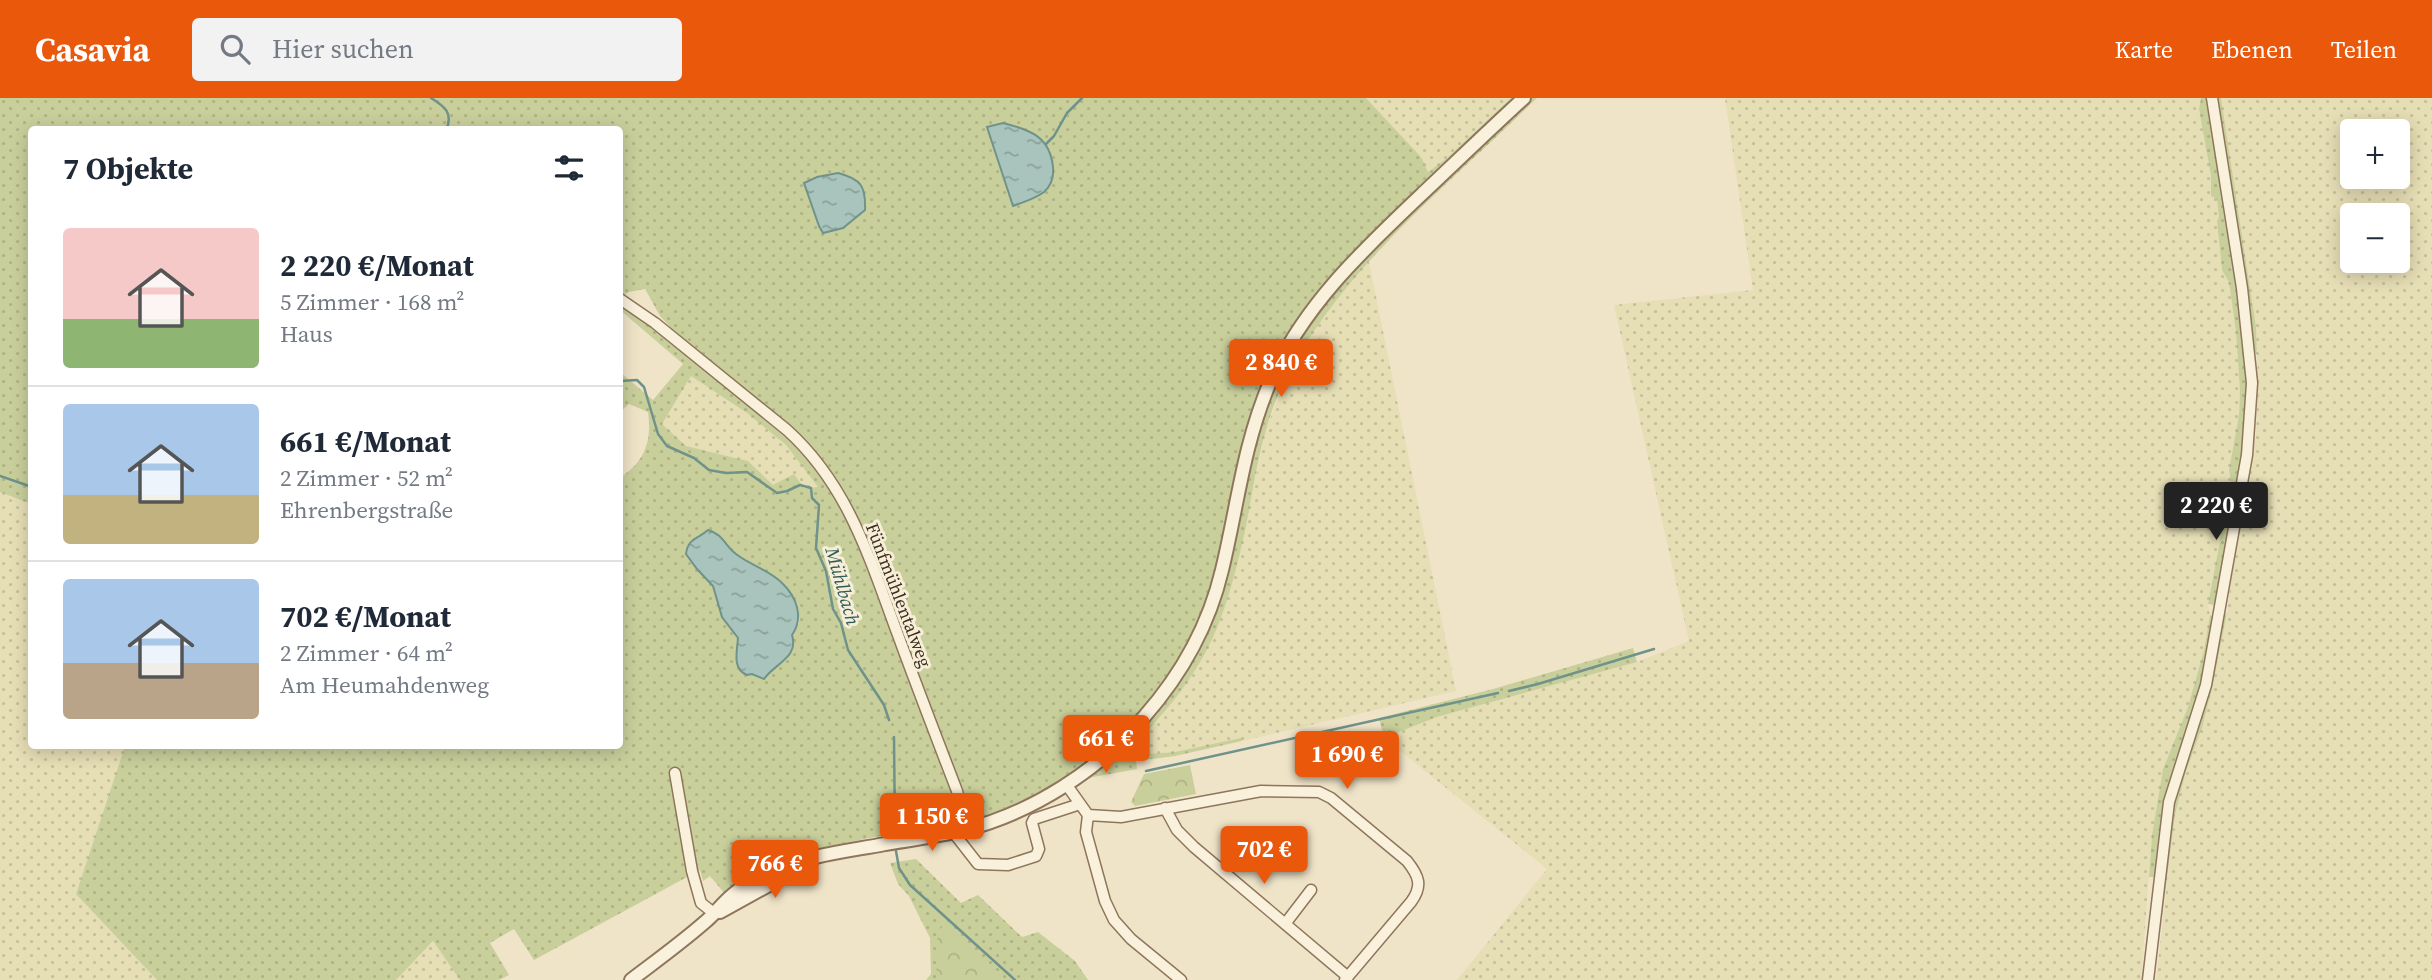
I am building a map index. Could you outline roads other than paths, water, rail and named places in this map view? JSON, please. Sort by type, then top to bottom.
[{"type":"street","points":[[631,980],[675,948],[738,890],[775,870],[803,860],[960,831],[1001,818],[1066,785],[1124,738],[1144,718],[1182,667],[1203,624],[1222,572],[1240,474],[1253,425],[1272,378],[1300,326],[1344,270],[1524,98]]},
{"type":"street","points":[[2148,980],[2169,802],[2206,685],[2247,455],[2252,383],[2242,288],[2213,98]]},
{"type":"street","name":"Fünfmühlentalweg","points":[[623,301],[655,323],[777,422],[806,447],[824,470],[858,526],[957,791],[960,831]]},
{"type":"street","points":[[675,773],[692,871],[701,903],[715,914]]},
{"type":"street","points":[[1066,785],[1088,815],[1086,832],[1105,901],[1114,920],[1131,939],[1181,980]]},
{"type":"street","points":[[1088,815],[1121,817],[1165,808],[1261,791],[1319,792],[1331,798],[1407,861],[1416,872],[1420,884],[1417,894],[1346,979],[1194,848],[1177,830],[1165,808]]},
{"type":"street","points":[[960,831],[978,864],[1008,865],[1036,856],[1039,849],[1032,823],[1034,819],[1080,804]]},
{"type":"street","points":[[1285,924],[1311,890]]},
{"type":"water","points":[[1003,123],[1037,136],[1048,148],[1053,167],[1052,181],[1044,192],[1013,206],[987,127]]},
{"type":"water","points":[[838,173],[857,181],[863,189],[865,210],[843,228],[823,233],[804,183]]},
{"type":"water","points":[[708,530],[721,537],[741,558],[777,578],[795,601],[798,622],[792,635],[792,649],[785,660],[764,679],[752,674],[747,675],[739,669],[736,660],[738,638],[722,617],[713,586],[686,554],[691,542]]},
{"type":"waterway","name":"Mühlbach","points":[[431,98],[446,111],[449,119],[447,126]]},
{"type":"waterway","points":[[1046,144],[1054,136],[1067,113],[1082,98]]},
{"type":"waterway","name":"Mühlbach","points":[[623,381],[637,380],[644,387],[658,434],[667,446],[694,458],[709,470],[726,473],[747,472],[777,493],[800,485],[811,488],[812,498],[819,505],[816,548],[826,571],[833,609],[841,623],[848,650],[884,705],[889,720]]},
{"type":"waterway","points":[[0,476],[28,486]]},
{"type":"waterway","points":[[1509,691],[1654,649]]},
{"type":"waterway","points":[[1146,771],[1498,693]]},
{"type":"waterway","name":"Mühlbach","points":[[894,737],[895,835]]},
{"type":"waterway","name":"Mühlbach","points":[[896,851],[899,868],[910,885],[1015,980]]}]
